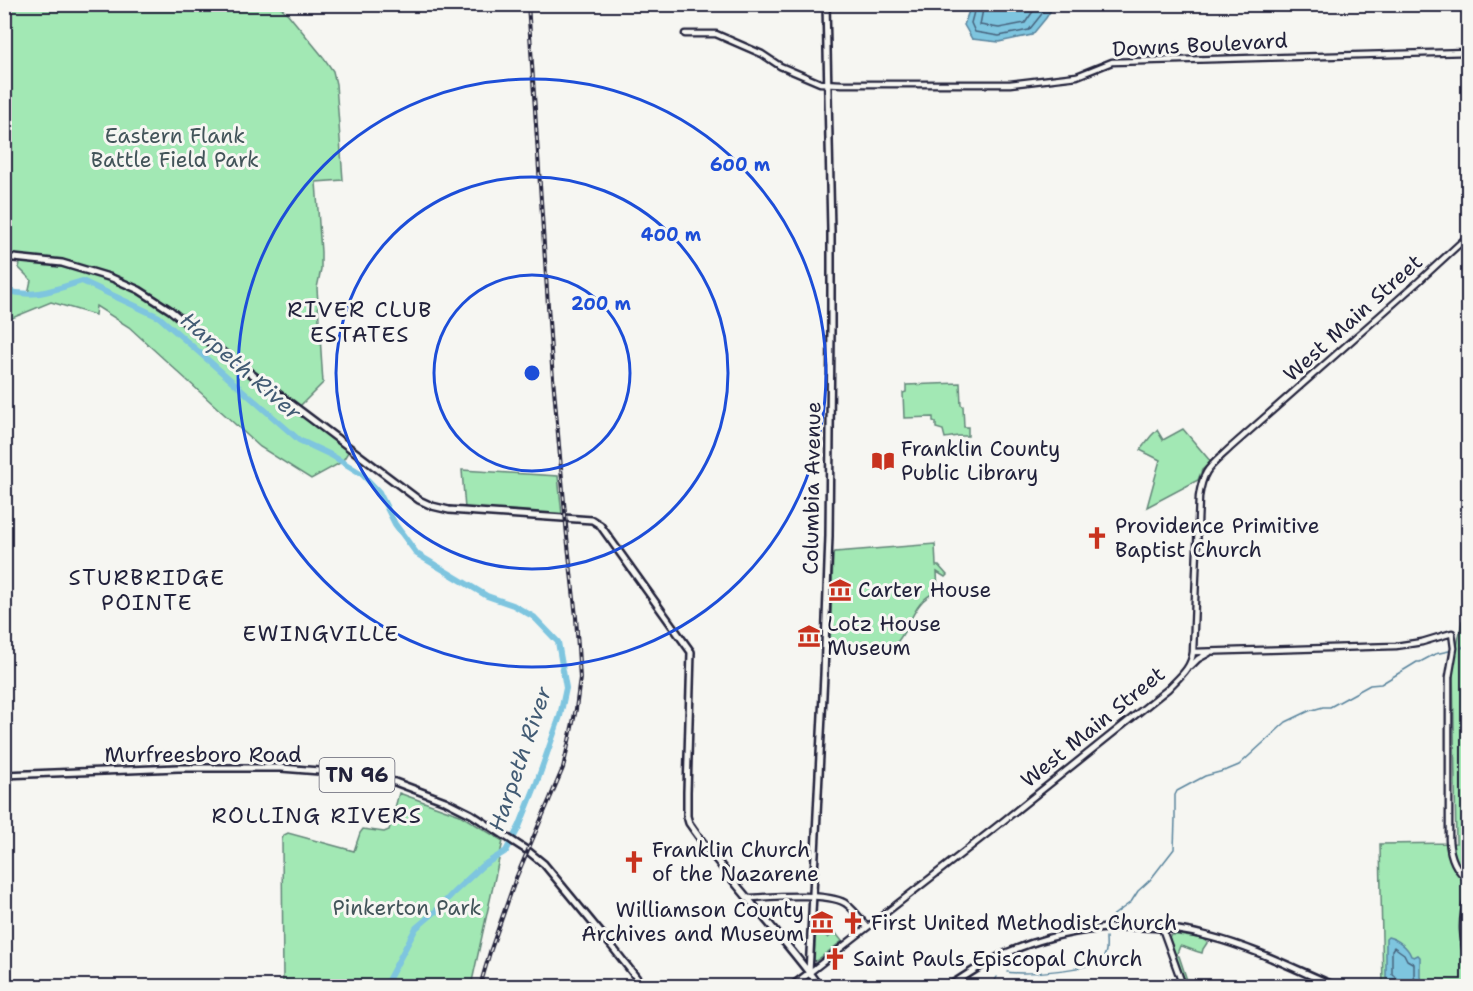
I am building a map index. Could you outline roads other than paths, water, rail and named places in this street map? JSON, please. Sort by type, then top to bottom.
[{"type":"main road","name":"Columbia Avenue","points":[[809,973],[828,548],[831,231],[826,4]]},
{"type":"main road","points":[[4,257],[62,263],[112,278],[139,290],[170,310],[419,500],[432,506],[449,510],[592,520],[600,525],[692,652],[687,816],[689,823],[819,987]]},
{"type":"main road","name":"Murfreesboro Road","points":[[4,775],[206,768],[281,768],[345,773],[395,782],[445,801],[471,814],[527,850],[544,864],[643,987]]},
{"type":"main road","points":[[950,987],[989,962],[1034,943],[1057,936],[1109,928],[1142,927],[1198,933],[1224,941],[1335,987]]},
{"type":"main road","points":[[792,987],[809,973]]},
{"type":"street","name":"Downs Boulevard","points":[[686,34],[716,34],[820,82],[861,85],[1010,84],[1077,76],[1112,62],[1468,52]]},
{"type":"street","name":"West Main Street","points":[[809,973],[1031,799],[1168,689],[1187,670],[1193,652],[1199,497],[1201,482],[1207,471],[1468,236]]},
{"type":"street","points":[[1193,652],[1396,646],[1452,633],[1454,648],[1449,677],[1449,840],[1454,863],[1468,879]]},
{"type":"street","points":[[1187,670],[1205,654],[1213,652]]},
{"type":"street","points":[[748,898],[780,896],[825,898],[844,903],[867,927]]},
{"type":"street","points":[[1468,896],[1462,927],[1468,964]]},
{"type":"street","points":[[1162,928],[1183,987]]},
{"type":"water","points":[[971,4],[1054,5],[1032,35],[999,42],[972,39],[964,25]]},
{"type":"water","points":[[1388,937],[1402,944],[1411,956],[1420,957],[1420,977],[1426,986],[1404,986],[1386,978],[1386,939]]},
{"type":"waterway","name":"Harpeth River","points":[[4,290],[15,293],[34,293],[82,281],[159,317],[299,440],[331,455],[362,474],[379,492],[395,524],[417,554],[487,596],[513,605],[534,617],[558,642],[566,688],[560,716],[519,827],[506,851],[482,866],[416,928],[385,986]]},
{"type":"waterway","name":"Harpeth River","points":[[4,294],[7,291]]},
{"type":"waterway","points":[[1462,648],[1468,641]]},
{"type":"waterway","points":[[1107,920],[1131,902],[1174,849],[1177,791],[1205,776],[1239,765],[1286,722],[1309,711],[1330,707],[1370,685],[1381,684],[1417,662],[1449,651]]},
{"type":"waterway","points":[[1007,972],[1056,971],[1094,964],[1105,955],[1106,937]]},
{"type":"waterway","points":[[992,986],[997,977]]},
{"type":"railway","points":[[480,986],[516,878],[563,768],[576,709],[580,678],[552,366],[528,4]]},
{"type":"place","name":"Franklin County Public Library","points":[[883,461]]},
{"type":"place","name":"Providence Primitive Baptist Church","points":[[1097,538]]},
{"type":"place","name":"Carter House","points":[[840,590]]},
{"type":"place","name":"Lotz House Museum","points":[[809,636]]},
{"type":"place","name":"Franklin Church of the Nazarene","points":[[634,862]]},
{"type":"place","name":"Williamson County Archives and Museum","points":[[822,922]]},
{"type":"place","name":"First United Methodist Church","points":[[853,923]]},
{"type":"place","name":"Saint Pauls Episcopal Church","points":[[835,959]]},
{"type":"district","name":"RIVER CLUB ESTATES","points":[[360,322]]},
{"type":"district","name":"STURBRIDGE POINTE","points":[[147,590]]},
{"type":"district","name":"EWINGVILLE","points":[[321,633]]},
{"type":"district","name":"ROLLING RIVERS","points":[[317,815]]},
{"type":"park label","name":"Eastern Flank Battle Field Park","points":[[175,148]]},
{"type":"park label","name":"Pinkerton Park","points":[[407,908]]}]
